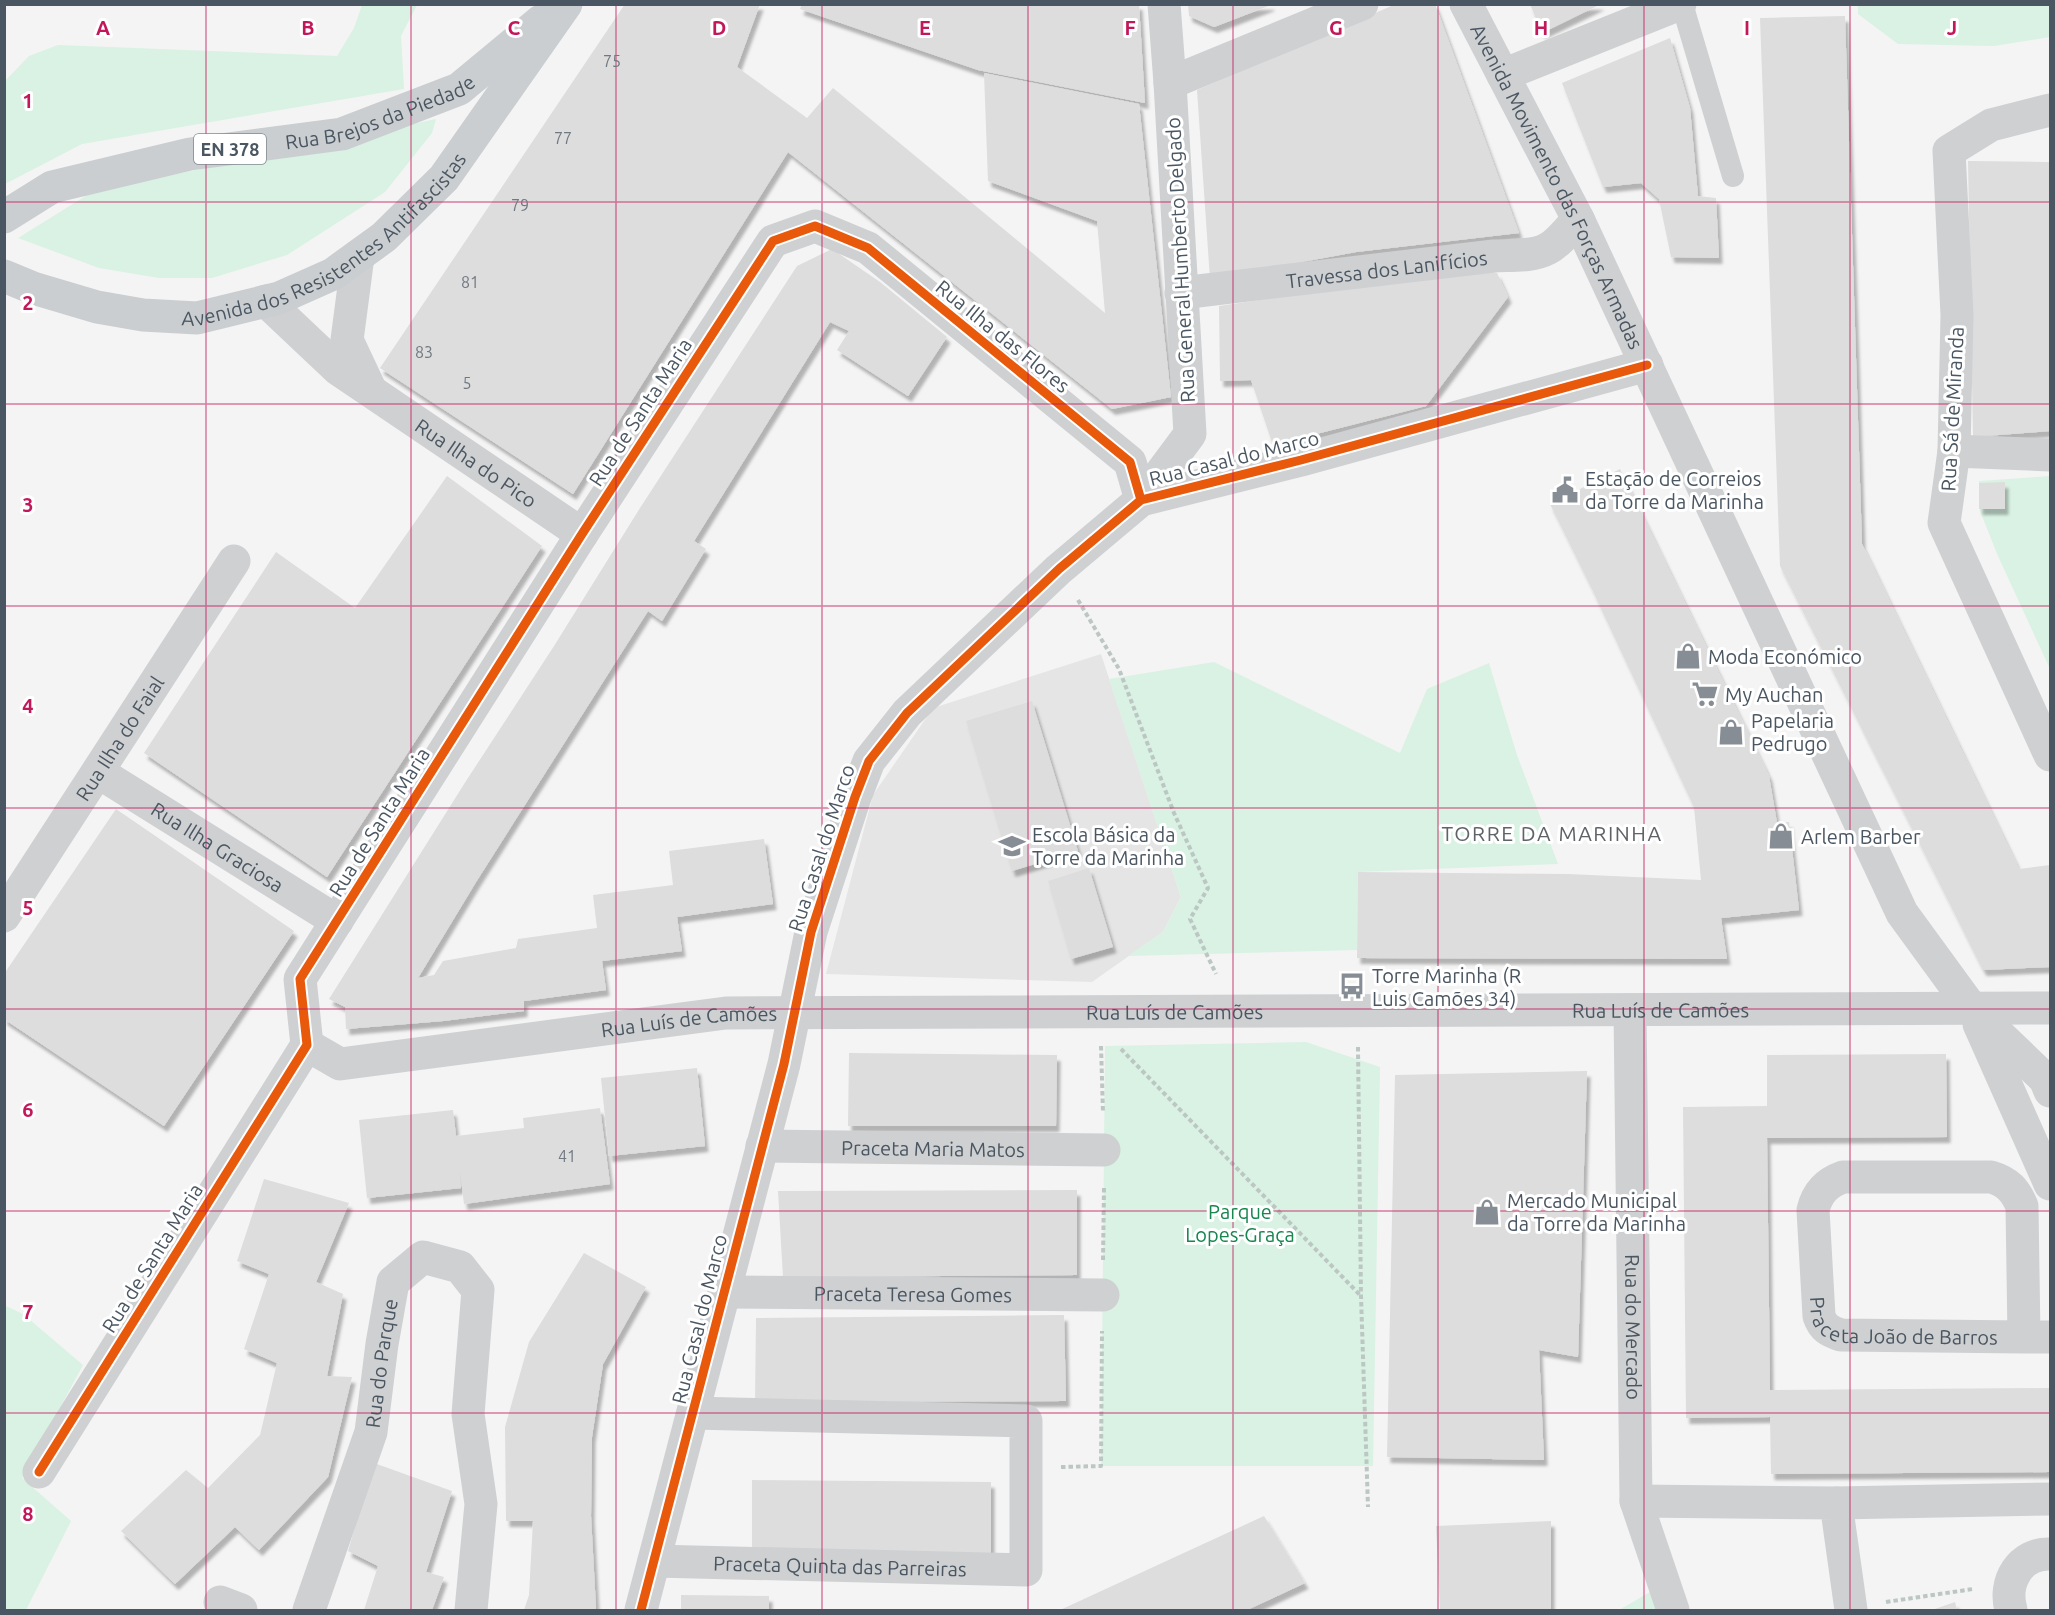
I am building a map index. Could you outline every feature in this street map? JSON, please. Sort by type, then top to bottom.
[{"type":"main road","name":"Rua Brejos da Piedade","points":[[4,217],[52,187],[190,154],[342,134],[459,89],[561,4]]},
{"type":"main road","name":"Avenida dos Resistentes Antifascistas","points":[[4,276],[33,288],[97,308],[143,315],[197,318],[279,298],[333,274],[384,237],[444,178],[566,4]]},
{"type":"street","name":"Rua General Humberto Delgado","points":[[1141,500],[1190,434],[1164,4]]},
{"type":"street","points":[[1170,83],[1362,4]]},
{"type":"street","name":"Avenida Movimento das Forças Armadas","points":[[1466,4],[1578,219],[1902,913],[1972,1009],[2045,1079],[2050,1091]]},
{"type":"street","points":[[1503,75],[1681,4]]},
{"type":"street","name":"Rua Sá de Miranda","points":[[2050,110],[1991,125],[1949,151],[1958,315],[1954,451],[1944,523],[2050,755]]},
{"type":"street","name":"Travessa dos Lanifícios","points":[[1181,293],[1494,256],[1533,254],[1546,250],[1578,219]]},
{"type":"street","name":"Rua Ilha das Flores","points":[[815,226],[868,248],[1130,462],[1141,500]]},
{"type":"street","name":"Rua de Santa Maria","points":[[39,1472],[307,1046],[300,979],[582,534],[773,241],[815,226]]},
{"type":"street","points":[[358,256],[347,340],[370,389]]},
{"type":"street","name":"Rua Ilha do Pico","points":[[266,301],[338,369],[582,534]]},
{"type":"street","name":"Rua Casal do Marco","points":[[641,1611],[784,1064],[811,932],[869,761],[907,713],[1059,569],[1141,500],[1301,460],[1647,365]]},
{"type":"street","points":[[1954,451],[2050,455]]},
{"type":"street","name":"Rua Ilha do Faial","points":[[4,916],[234,561]]},
{"type":"street","name":"Rua Ilha Graciosa","points":[[98,772],[337,921]]},
{"type":"street","name":"Rua Luís de Camões","points":[[307,1046],[340,1064],[726,1013],[794,1012],[1087,1019],[1234,1011],[2050,1008]]},
{"type":"street","name":"Avenida Movimento das Forças Armadas","points":[[1972,1009],[2050,1184]]},
{"type":"street","name":"Rua do Mercado","points":[[1630,1011],[1636,1501],[1673,1611]]},
{"type":"street","name":"Praceta Maria Matos","points":[[762,1146],[1104,1150]]},
{"type":"street","name":"Praceta João de Barros","points":[[1843,1177],[1991,1177],[2009,1185],[2022,1206],[2037,1337],[1841,1335],[1829,1331],[1823,1326],[1819,1316],[1813,1210],[1816,1199],[1832,1181],[1843,1177]]},
{"type":"street","name":"Rua do Parque","points":[[309,1611],[371,1432],[382,1344],[393,1282],[423,1257],[460,1267],[478,1290],[468,1414],[481,1504],[471,1611]]},
{"type":"street","name":"Praceta Teresa Gomes","points":[[724,1292],[1103,1295]]},
{"type":"street","name":"Praceta Quinta das Parreiras","points":[[654,1561],[1026,1570],[1026,1420],[693,1413]]},
{"type":"street","points":[[1636,1501],[1836,1503],[2050,1499]]},
{"type":"street","points":[[1836,1503],[1851,1609]]},
{"type":"street","points":[[2011,1598],[2021,1563],[2034,1555],[2050,1554]]},
{"type":"lane","points":[[1681,4],[1733,176]]},
{"type":"path","points":[[1059,569],[1119,669],[1174,813],[1208,888],[1190,919],[1234,1011]]},
{"type":"path","points":[[1351,1011],[1358,1041],[1361,1296],[1368,1507]]},
{"type":"path","points":[[1087,1019],[1361,1296]]},
{"type":"path","points":[[1087,1019],[1104,1150],[1101,1466]]},
{"type":"path","points":[[1851,1609],[1953,1591],[2011,1598]]},
{"type":"shaded area","name":"Escola Básica da Torre da Marinha","points":[[1101,654],[1181,897],[1163,932],[1092,982],[826,974],[873,795],[933,708]]},
{"type":"green space","points":[[362,5],[417,5],[401,36],[404,89],[82,144],[5,184],[5,81],[29,56],[58,45],[337,56],[354,28]]},
{"type":"green space","points":[[1858,5],[2050,5],[2050,37],[1994,46],[1898,44],[1858,14]]},
{"type":"green space","points":[[436,119],[432,133],[385,192],[287,255],[212,278],[159,278],[99,268],[18,238],[92,192]]},
{"type":"green space","points":[[2050,476],[2050,669],[1980,511],[1979,481]]},
{"type":"green space","points":[[1214,662],[1400,753],[1427,689],[1489,663],[1517,755],[1558,864],[1358,872],[1357,950],[1128,956],[1163,932],[1181,897],[1109,679]]},
{"type":"green space","name":"Parque Lopes-Graça","points":[[1306,1042],[1380,1067],[1373,1466],[1101,1466],[1105,1046]]},
{"type":"green space","points":[[4,1305],[23,1314],[83,1365],[22,1478],[71,1521],[26,1610],[5,1610]]},
{"type":"green space","points":[[1650,1592],[1657,1610],[1619,1610]]},
{"type":"building","points":[[625,4],[760,4],[737,67],[807,118],[833,88],[1105,313],[1097,221],[988,181],[984,73],[1139,104],[1171,397],[1112,409],[788,152],[573,494],[380,368]]},
{"type":"building","points":[[802,4],[1139,4],[1145,103],[978,70],[800,9]]},
{"type":"building","points":[[1188,4],[1271,5],[1214,27],[1189,16]]},
{"type":"building","points":[[1396,4],[1435,4],[1519,233],[1356,252],[1210,279],[1197,90]]},
{"type":"building","points":[[1530,4],[1601,4],[1542,33]]},
{"type":"building","points":[[1845,16],[1862,544],[2019,869],[2050,865],[2050,967],[1983,970],[1780,566],[1760,18]]},
{"type":"building","points":[[1670,38],[1690,108],[1698,196],[1716,198],[1719,258],[1671,257],[1659,199],[1641,183],[1603,187],[1562,83]]},
{"type":"building","points":[[1968,161],[2050,162],[2050,431],[1973,437]]},
{"type":"building","points":[[832,249],[880,282],[947,337],[908,396],[837,350],[849,331],[830,322],[694,541],[706,549],[662,621],[648,611],[476,882],[418,978],[434,975],[443,961],[516,948],[518,939],[597,928],[593,895],[673,885],[669,851],[764,839],[773,904],[677,917],[682,951],[602,961],[606,990],[524,1001],[524,1011],[346,1029],[345,1007],[329,999],[640,508],[797,266]]},
{"type":"building","points":[[1468,269],[1497,273],[1508,297],[1426,406],[1273,445],[1251,380],[1220,381],[1219,306]]},
{"type":"building","points":[[1620,469],[1769,776],[1777,823],[1789,822],[1799,910],[1721,918],[1727,959],[1357,958],[1358,872],[1568,874],[1701,880],[1694,807],[1550,504]]},
{"type":"building","points":[[447,476],[542,546],[327,877],[144,753],[276,552],[355,608]]},
{"type":"building","points":[[2005,482],[2005,509],[1979,509],[1979,483]]},
{"type":"building","points":[[1032,701],[1078,851],[1012,871],[966,721]]},
{"type":"building","points":[[116,809],[294,931],[164,1126],[4,1019],[4,974]]},
{"type":"building","points":[[1089,868],[1113,947],[1071,959],[1048,881]]},
{"type":"building","points":[[849,1053],[1057,1055],[1056,1126],[848,1126]]},
{"type":"building","points":[[1946,1054],[1947,1137],[1767,1138],[1770,1390],[2050,1388],[2050,1472],[1771,1474],[1770,1417],[1686,1418],[1683,1107],[1767,1106],[1767,1055]]},
{"type":"building","points":[[697,1068],[705,1146],[609,1156],[601,1078]]},
{"type":"building","name":"Mercado Municipal da Torre da Marinha","points":[[1587,1071],[1578,1357],[1539,1350],[1544,1460],[1387,1457],[1395,1075]]},
{"type":"building","points":[[600,1108],[610,1184],[464,1204],[460,1171],[461,1188],[367,1198],[359,1120],[453,1110],[456,1136],[524,1128],[523,1118]]},
{"type":"building","points":[[264,1179],[349,1203],[316,1282],[343,1294],[327,1376],[352,1377],[328,1477],[259,1550],[235,1527],[175,1584],[121,1531],[186,1470],[208,1488],[260,1435],[277,1363],[244,1349],[269,1274],[237,1261]]},
{"type":"building","points":[[1077,1190],[1077,1275],[783,1277],[778,1191]]},
{"type":"building","points":[[584,1253],[646,1287],[603,1364],[592,1437],[591,1516],[596,1608],[595,1610],[524,1610],[529,1595],[533,1521],[506,1521],[505,1427],[529,1342]]},
{"type":"building","points":[[1064,1315],[1066,1401],[755,1402],[756,1318]]},
{"type":"building","points":[[374,1463],[452,1491],[426,1572],[444,1577],[432,1610],[364,1610],[378,1566],[348,1551]]},
{"type":"building","points":[[752,1480],[991,1482],[991,1554],[752,1552]]},
{"type":"building","points":[[1264,1516],[1305,1583],[1247,1610],[1060,1610]]},
{"type":"building","points":[[1551,1521],[1551,1610],[1440,1610],[1436,1526]]},
{"type":"building","points":[[681,1595],[769,1596],[769,1610],[681,1610]]},
{"type":"building","points":[[1955,1602],[1957,1610],[1932,1610]]},
{"type":"cycle path","points":[[39,1472],[307,1045],[300,979],[582,534],[773,241],[815,226],[868,248],[1130,462],[1141,500]]},
{"type":"cycle path","points":[[641,1610],[784,1064],[811,932],[869,761],[907,713],[1059,569],[1141,500],[1301,460],[1647,365]]},
{"type":"place","name":"Estação de Correios da Torre da Marinha","points":[[1565,490]]},
{"type":"place","name":"Moda Económico","points":[[1688,656]]},
{"type":"place","name":"My Auchan","points":[[1705,694]]},
{"type":"place","name":"Papelaria Pedrugo","points":[[1731,732]]},
{"type":"place","name":"Arlem Barber","points":[[1781,836]]},
{"type":"place","name":"Escola Básica da Torre da Marinha","points":[[1012,846]]},
{"type":"place","name":"Torre Marinha (R Luis Camões 34)","points":[[1352,986]]},
{"type":"place","name":"Mercado Municipal da Torre da Marinha","points":[[1487,1212]]},
{"type":"district","name":"TORRE DA MARINHA","points":[[1552,833]]}]
